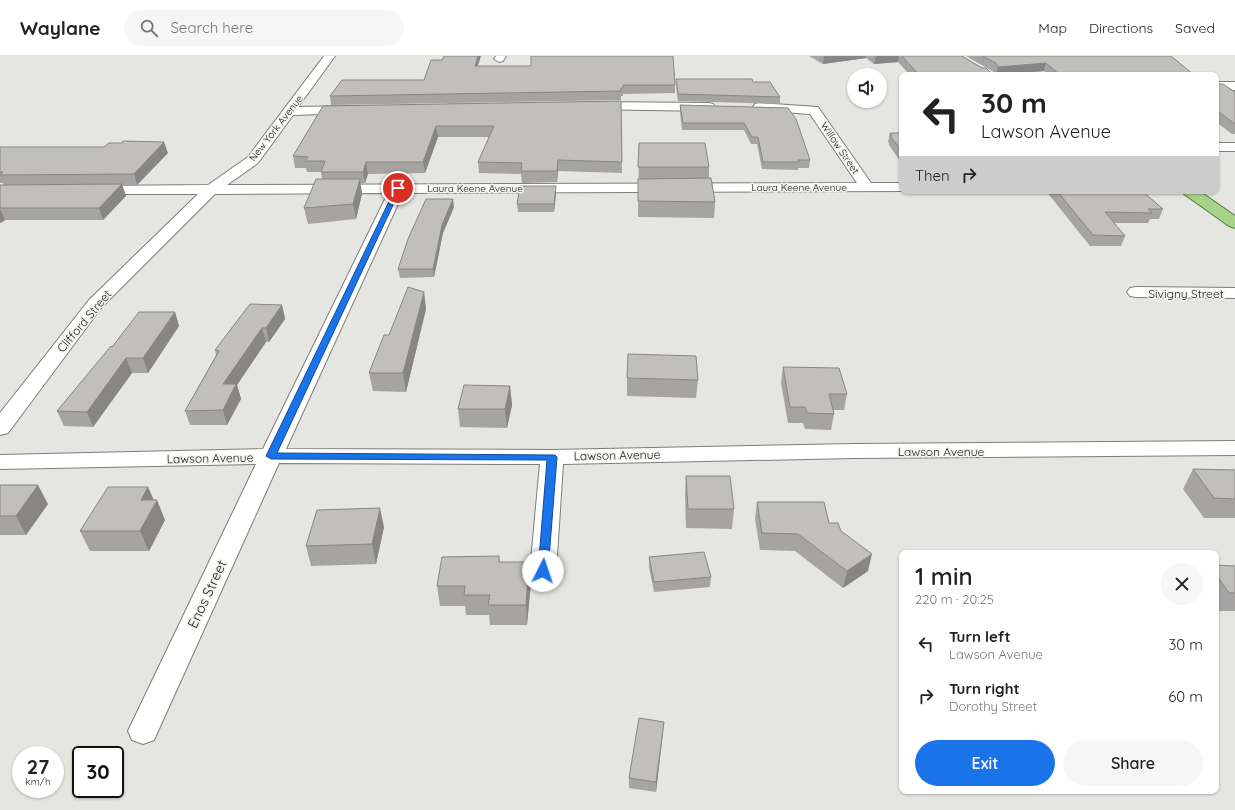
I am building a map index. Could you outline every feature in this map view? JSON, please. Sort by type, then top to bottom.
[{"type":"main road","points":[[1193,194],[1235,222]]},
{"type":"street","name":"New York Avenue","points":[[212,189],[253,160],[330,56]]},
{"type":"street","points":[[1219,86],[1235,86]]},
{"type":"street","points":[[577,106],[719,107]]},
{"type":"street","name":"Willow Street","points":[[750,107],[813,110],[867,187]]},
{"type":"street","points":[[290,110],[367,109]]},
{"type":"street","points":[[1219,147],[1235,147]]},
{"type":"street","name":"Laura Keene Avenue","points":[[80,190],[899,187]]},
{"type":"street","name":"Enos Street","points":[[143,731],[398,188]]},
{"type":"street","name":"Clifford Street","points":[[0,428],[95,304],[212,189]]},
{"type":"street","name":"Sivigny Street","points":[[1136,292],[1235,293]]},
{"type":"street","name":"Lawson Avenue","points":[[0,462],[271,456],[552,457],[854,451],[1235,448]]},
{"type":"street","points":[[543,571],[552,457]]},
{"type":"building","points":[[444,56],[478,56],[475,66],[531,66],[531,56],[673,56],[675,85],[623,85],[621,91],[330,96],[342,80],[424,80],[431,60],[442,60]]},
{"type":"building","points":[[902,56],[962,56],[982,68],[986,68],[990,72],[916,72]]},
{"type":"building","points":[[982,56],[1171,56],[1190,72],[1056,72],[1046,63],[998,67],[996,63]]},
{"type":"building","points":[[676,79],[752,79],[753,82],[770,82],[780,97],[678,94]]},
{"type":"building","points":[[1219,84],[1223,84],[1235,92],[1235,124],[1219,112]]},
{"type":"building","points":[[621,101],[622,162],[558,160],[557,171],[521,171],[522,163],[478,162],[494,126],[436,126],[423,162],[366,162],[363,172],[321,172],[325,161],[305,161],[308,157],[293,156],[323,106]]},
{"type":"building","points":[[680,105],[788,108],[796,119],[810,160],[798,160],[799,162],[763,162],[758,137],[752,137],[744,123],[683,123]]},
{"type":"building","points":[[890,133],[899,133],[899,147],[890,136],[892,136]]},
{"type":"building","points":[[123,141],[164,142],[134,174],[0,175],[3,172],[0,172],[0,147],[104,147],[109,143],[122,143]]},
{"type":"building","points":[[639,143],[705,143],[709,167],[638,167]]},
{"type":"building","points":[[711,178],[715,202],[638,201],[638,179]]},
{"type":"building","points":[[316,179],[360,179],[353,204],[304,208]]},
{"type":"building","points":[[122,184],[99,208],[0,208],[0,185]]},
{"type":"building","points":[[520,186],[556,186],[554,204],[517,204]]},
{"type":"building","points":[[1059,194],[1146,194],[1163,209],[1148,209],[1152,213],[1105,212],[1125,236],[1093,235]]},
{"type":"building","points":[[426,199],[453,199],[442,225],[433,269],[398,269],[408,239]]},
{"type":"building","points":[[408,287],[424,292],[403,373],[369,373],[384,335],[389,335]]},
{"type":"building","points":[[250,304],[282,305],[266,328],[262,328],[223,384],[236,384],[223,410],[185,411],[219,351],[215,350]]},
{"type":"building","points":[[139,312],[175,312],[143,358],[126,358],[87,412],[57,411],[111,346],[112,347]]},
{"type":"building","points":[[628,354],[696,356],[698,380],[627,378]]},
{"type":"building","points":[[783,367],[839,368],[847,394],[829,394],[834,414],[807,413],[805,407],[790,407]]},
{"type":"building","points":[[464,385],[510,386],[505,409],[458,409]]},
{"type":"building","points":[[1193,469],[1235,470],[1235,499],[1214,498]]},
{"type":"building","points":[[686,476],[730,476],[734,509],[688,509]]},
{"type":"building","points":[[0,485],[38,485],[16,516],[0,516]]},
{"type":"building","points":[[108,487],[148,487],[141,500],[157,500],[140,531],[80,531]]},
{"type":"building","points":[[757,502],[824,502],[829,523],[838,523],[841,531],[872,554],[847,571],[798,534],[762,533]]},
{"type":"building","points":[[380,508],[372,544],[306,546],[317,510]]},
{"type":"building","points":[[704,552],[711,577],[654,582],[649,557]]},
{"type":"building","points":[[499,556],[499,562],[529,562],[526,605],[488,605],[490,595],[464,595],[465,586],[437,586],[442,557]]},
{"type":"building","points":[[1219,565],[1235,566],[1235,593],[1229,593],[1219,578]]},
{"type":"building","points":[[639,718],[664,722],[656,782],[629,778]]},
{"type":"route","points":[[398,188],[271,456],[552,457],[543,571]]}]
